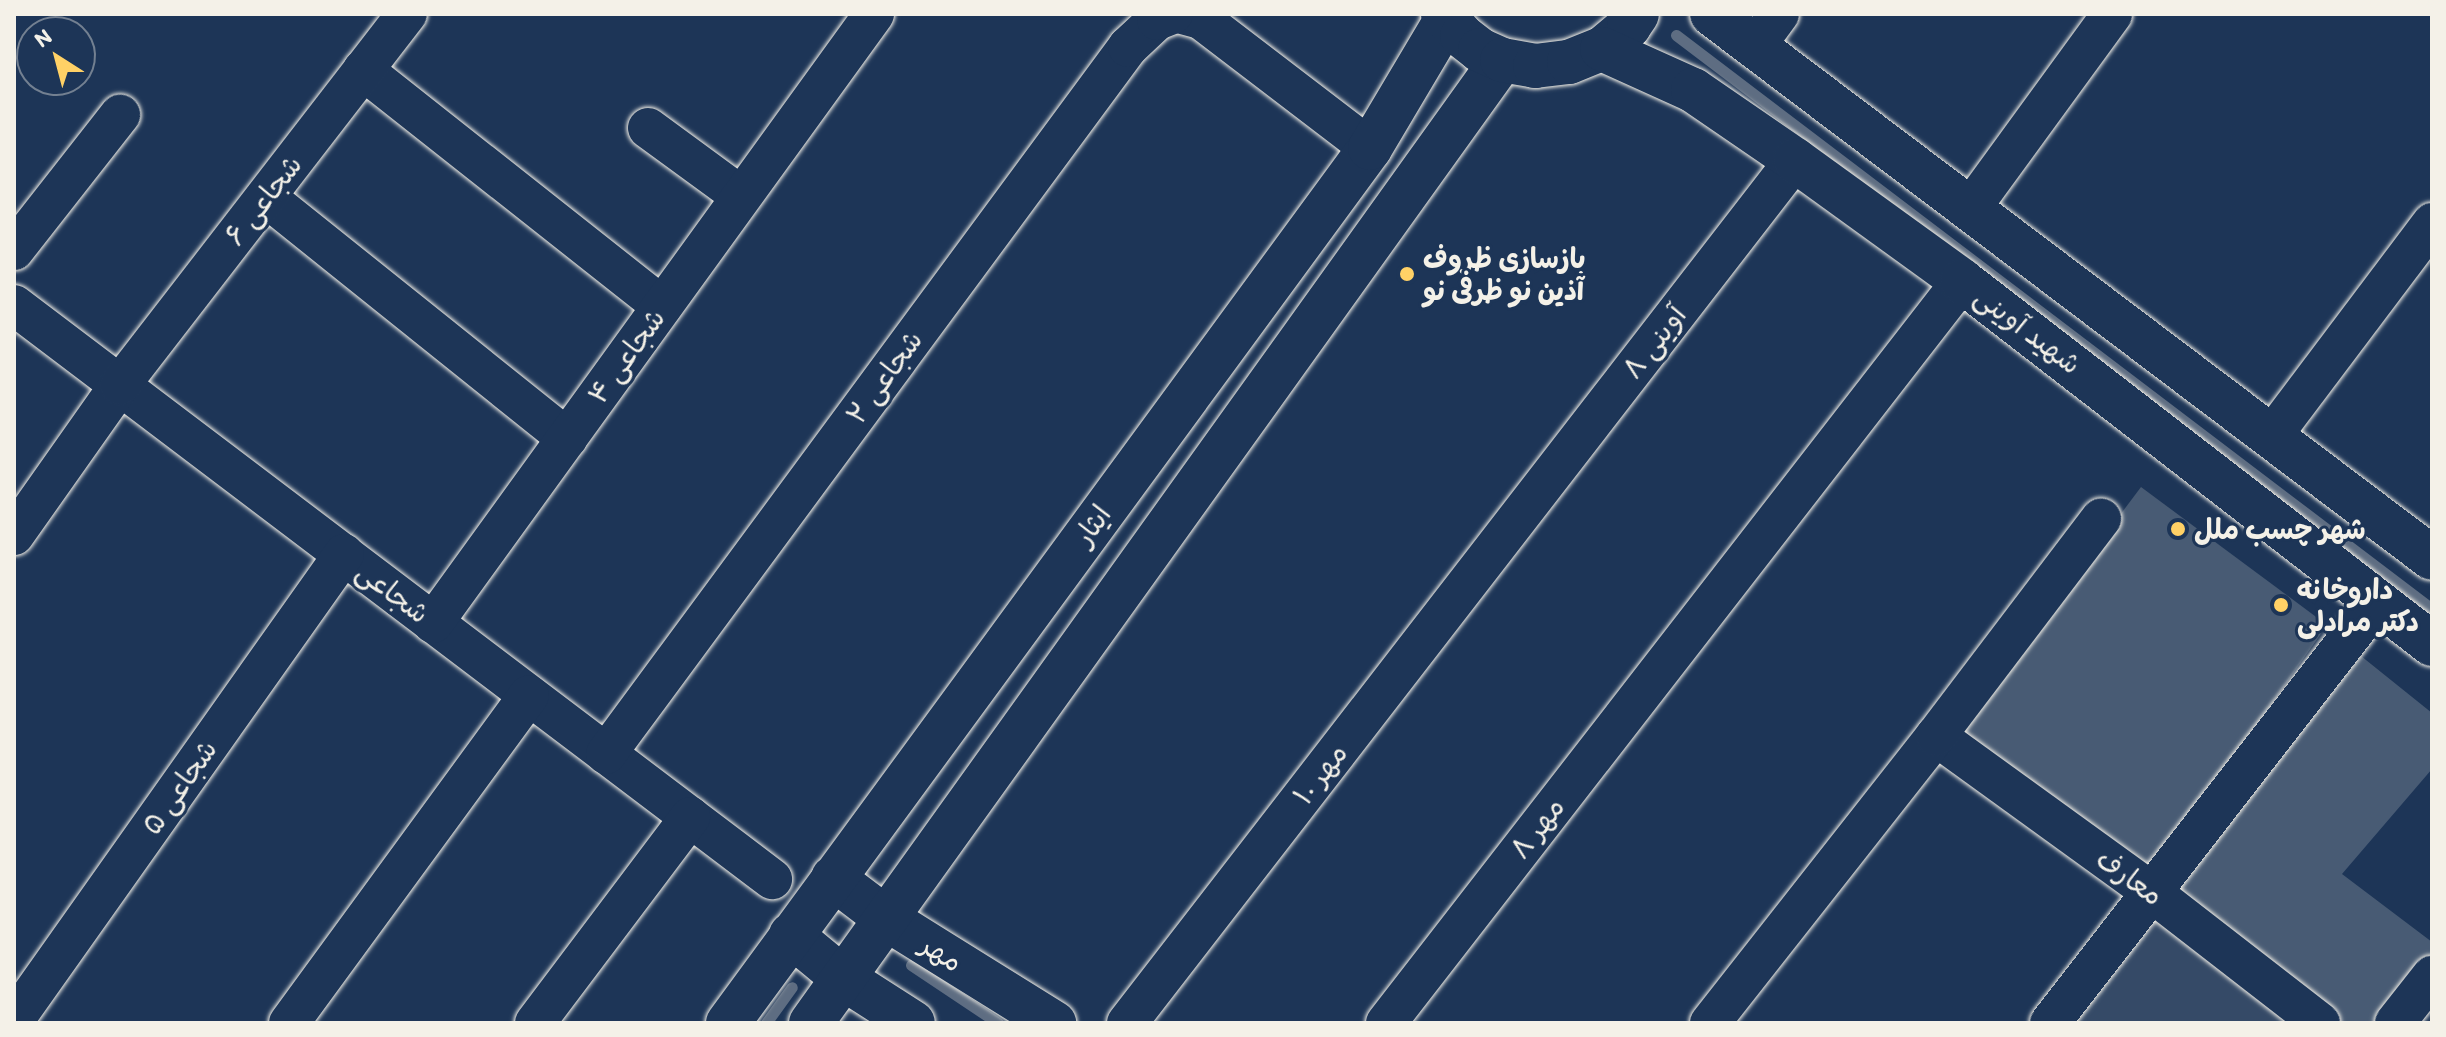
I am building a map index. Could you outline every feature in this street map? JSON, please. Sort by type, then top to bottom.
[{"type":"street","name":"شجاعی ۶","points":[[14,535],[120,385],[407,14]]},
{"type":"street","name":"شجاعی ۴","points":[[433,623],[874,14]]},
{"type":"street","points":[[1444,17],[1480,50],[1502,60],[1546,65],[1569,62],[1602,49],[1629,26],[1637,14]]},
{"type":"street","points":[[1712,14],[2432,558]]},
{"type":"street","points":[[1754,48],[1779,14]]},
{"type":"street","points":[[1970,209],[2112,14]]},
{"type":"street","points":[[1185,16],[1370,148]]},
{"type":"street","name":"شجاعی ۲","points":[[606,754],[1128,47],[1157,20],[1185,16]]},
{"type":"street","name":"ایثار","points":[[728,1023],[1370,148],[1444,17]]},
{"type":"street","name":"شهید آوینی","points":[[1602,49],[1693,90],[1795,160],[1962,281],[2240,492],[2432,644]]},
{"type":"street","points":[[811,1023],[1502,60]]},
{"type":"street","points":[[363,70],[662,306]]},
{"type":"street","points":[[14,250],[120,115]]},
{"type":"street","points":[[648,128],[741,196]]},
{"type":"street","name":"۸ آوینی","points":[[1512,525],[1795,160]]},
{"type":"street","points":[[266,197],[567,438]]},
{"type":"street","points":[[2271,437],[2432,223]]},
{"type":"street","name":"مهر ۸","points":[[1386,1023],[1962,281]]},
{"type":"street","name":"شجاعی","points":[[14,305],[772,879]]},
{"type":"street","points":[[1710,1023],[1936,736],[2101,519]]},
{"type":"street","name":"مهر ۱۰","points":[[1127,1023],[1512,525]]},
{"type":"street","name":"شجاعی ۵","points":[[14,1020],[344,554]]},
{"type":"street","points":[[2050,1023],[2377,602]]},
{"type":"street","points":[[289,1023],[529,695]]},
{"type":"street","name":"معارف","points":[[1936,736],[2150,891],[2320,1023]]},
{"type":"street","points":[[535,1023],[690,817]]},
{"type":"street","points":[[833,878],[772,879],[791,935],[843,978],[913,1023]]},
{"type":"street","name":"مهر","points":[[833,878],[887,919],[1054,1023]]},
{"type":"street","points":[[2395,1023],[2432,976]]},
{"type":"shaded area","points":[[2151,916],[2289,1023],[2071,1023]]},
{"type":"building","points":[[2141,487],[2327,625],[2233,759],[2144,873],[1957,732]]},
{"type":"building","points":[[2361,656],[2432,713],[2432,769],[2342,874],[2432,942],[2432,957],[2381,1023],[2343,1023],[2175,892]]},
{"type":"waterway","points":[[1676,35],[2432,609]]},
{"type":"waterway","points":[[911,965],[998,1023]]},
{"type":"waterway","points":[[766,1023],[792,987]]},
{"type":"place","name":"بازسازی ظروف آذین نو ظرفی نو","points":[[1407,274]]},
{"type":"place","name":"شهر چسب ملل","points":[[2178,529]]},
{"type":"place","name":"داروخانه دکتر مرادلی","points":[[2281,605]]}]
